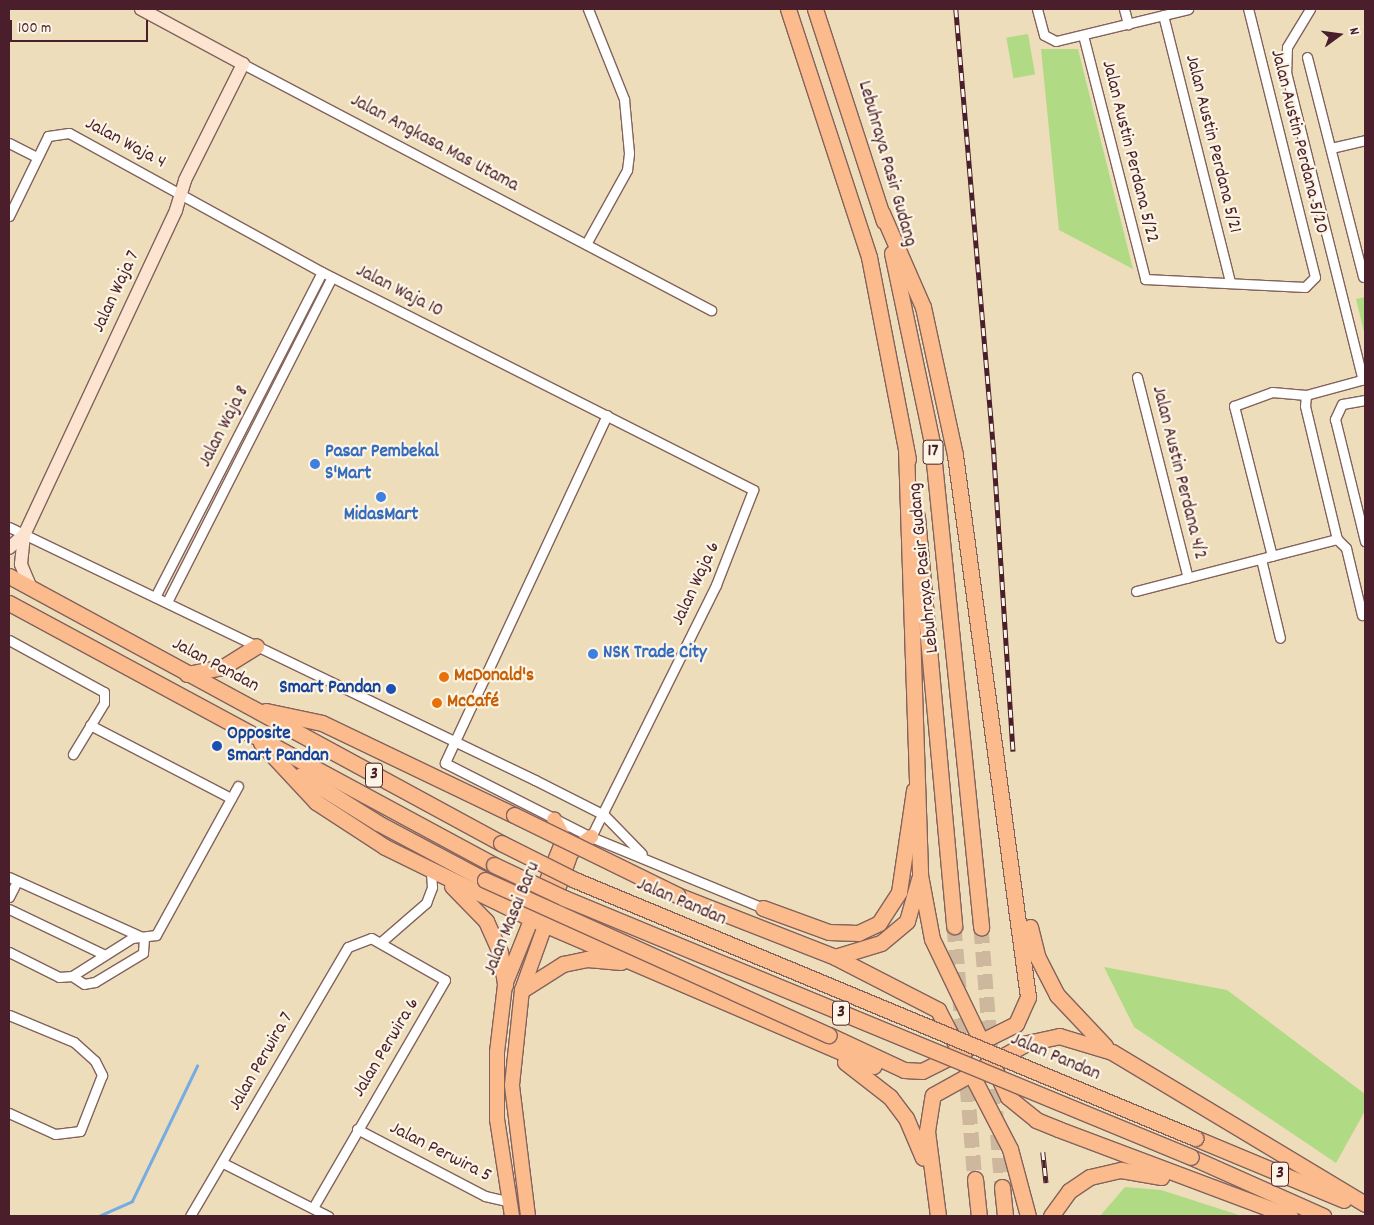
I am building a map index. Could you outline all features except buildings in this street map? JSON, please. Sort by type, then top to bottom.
[{"type":"highway","name":"Lebuhraya Pasir Gudang","points":[[788,9],[869,257],[906,449],[923,555],[954,926]]},
{"type":"highway","name":"Lebuhraya Pasir Gudang","points":[[815,9],[882,213],[932,443],[981,928]]},
{"type":"highway","points":[[261,743],[316,802],[435,873],[536,921],[813,1042],[891,1072],[935,1068],[1016,1024],[1028,997],[998,761],[941,382],[923,307],[882,213]]},
{"type":"highway","points":[[906,449],[920,875],[932,939],[1008,1097],[1036,1120],[1195,1182],[1290,1216]]},
{"type":"highway","name":"Jalan Pandan","points":[[9,576],[501,843],[574,880],[1365,1209]]},
{"type":"highway","name":"Jalan Pandan","points":[[9,602],[261,743],[494,865],[564,898],[1191,1157],[1322,1216]]},
{"type":"highway","points":[[187,674],[223,667],[256,646]]},
{"type":"highway","points":[[247,706],[322,723],[677,895],[835,957],[932,1005],[948,1020],[971,1073],[1010,1149],[1028,1216]]},
{"type":"highway","points":[[261,743],[318,788],[485,880],[904,1070]]},
{"type":"highway","points":[[998,761],[1038,958],[1070,1013],[1112,1052],[1365,1204]]},
{"type":"highway","points":[[764,908],[829,932],[858,933],[879,923],[899,892],[909,802],[918,776]]},
{"type":"highway","points":[[435,873],[486,921],[500,952],[505,985]]},
{"type":"highway","points":[[835,957],[881,943],[907,920],[920,875]]},
{"type":"highway","points":[[522,990],[563,964],[587,959],[635,963]]},
{"type":"highway","points":[[930,1178],[928,1108],[933,1095],[1028,1043],[1059,1036],[1112,1052]]},
{"type":"highway","points":[[813,1042],[866,1075],[890,1097],[906,1118],[930,1178],[938,1216]]},
{"type":"highway","points":[[1051,1216],[1080,1182],[1106,1173],[1121,1170],[1195,1182]]},
{"type":"highway","points":[[975,1179],[979,1216]]},
{"type":"highway","points":[[1002,1187],[1004,1216]]},
{"type":"main road","name":"Jalan Masai Baru","points":[[528,1216],[512,1086],[522,990],[536,921],[564,838],[554,819]]},
{"type":"main road","name":"Jalan Masai Baru","points":[[511,1209],[496,1085],[505,985],[571,852],[598,839]]},
{"type":"street","name":"Jalan Angkasa Mas Utama","points":[[141,9],[711,310]]},
{"type":"street","points":[[586,244],[627,170],[629,153],[624,99],[588,9]]},
{"type":"street","points":[[1037,9],[1044,35],[1056,41],[1188,9]]},
{"type":"street","points":[[1124,9],[1128,24]]},
{"type":"street","name":"Jalan Austin Perdana 5/20","points":[[1230,281],[1305,287],[1312,283],[1315,277],[1248,9]]},
{"type":"street","points":[[1272,556],[1235,409],[1237,401],[1272,392],[1306,395],[1364,379],[1286,72],[1287,47],[1310,9]]},
{"type":"street","name":"Jalan Austin Perdana 5/21","points":[[1164,15],[1230,281]]},
{"type":"street","name":"Jalan Austin Perdana 5/22","points":[[1084,35],[1143,277],[1230,281]]},
{"type":"street","points":[[1307,57],[1363,277]]},
{"type":"street","name":"Jalan Waja 7","points":[[31,588],[21,564],[24,535],[180,193],[243,64]]},
{"type":"street","name":"Jalan Waja 4","points":[[37,157],[48,136],[70,133],[180,193]]},
{"type":"street","points":[[1330,148],[1365,140]]},
{"type":"street","points":[[9,143],[37,157],[9,216]]},
{"type":"street","name":"Jalan Waja 10","points":[[180,193],[322,272],[607,415]]},
{"type":"street","name":"Jalan Waja 8","points":[[155,597],[322,272]]},
{"type":"street","name":"Jalan Waja 8","points":[[168,602],[332,277]]},
{"type":"street","name":"Jalan Austin Perdana 4/2","points":[[1137,377],[1188,578]]},
{"type":"street","points":[[1306,395],[1305,406],[1337,539],[1346,548],[1362,615]]},
{"type":"street","points":[[1365,400],[1342,404],[1335,419],[1365,542]]},
{"type":"street","points":[[607,415],[453,741],[446,766],[598,839],[764,908]]},
{"type":"street","name":"Jalan Waja 6","points":[[598,839],[604,816],[716,586],[753,490],[607,415]]},
{"type":"street","points":[[9,528],[168,602],[604,816],[645,857]]},
{"type":"street","name":"Jalan Waja 7","points":[[9,548],[24,535]]},
{"type":"street","points":[[1136,591],[1337,539]]},
{"type":"street","points":[[1261,559],[1280,638]]},
{"type":"street","points":[[9,640],[104,692],[104,702],[73,754]]},
{"type":"street","points":[[90,725],[231,798]]},
{"type":"street","points":[[9,952],[59,977],[72,976],[132,938],[144,938],[164,928],[238,786]]},
{"type":"street","points":[[598,839],[616,838],[617,830]]},
{"type":"street","points":[[381,942],[426,903],[435,873]]},
{"type":"street","points":[[9,897],[13,879],[144,938]]},
{"type":"street","points":[[9,909],[105,955]]},
{"type":"street","points":[[72,976],[84,984],[95,982],[143,953],[144,938]]},
{"type":"street","name":"Jalan Perwira 6","points":[[313,1208],[357,1129],[445,980],[371,938]]},
{"type":"street","name":"Jalan Perwira 7","points":[[190,1216],[223,1163],[348,947],[371,938]]},
{"type":"street","points":[[9,1015],[74,1042],[95,1061],[102,1075],[80,1131],[55,1134],[9,1113]]},
{"type":"street","name":"Jalan Perwira 5","points":[[357,1129],[511,1209]]},
{"type":"street","points":[[223,1163],[328,1216]]},
{"type":"green space","points":[[1028,34],[1035,74],[1013,78],[1006,38]]},
{"type":"green space","points":[[1041,49],[1078,49],[1133,269],[1059,230]]},
{"type":"green space","points":[[1365,297],[1365,336],[1356,299]]},
{"type":"green space","points":[[1104,967],[1227,990],[1365,1094],[1365,1111],[1336,1163],[1134,1027]]},
{"type":"green space","points":[[1125,1187],[1161,1190],[1242,1216],[1100,1216]]},
{"type":"waterway","points":[[99,1216],[132,1201],[197,1066]]},
{"type":"tunnel","points":[[954,926],[975,1179]]},
{"type":"tunnel","points":[[981,928],[1002,1187]]},
{"type":"railway","points":[[956,9],[994,454],[1013,751]]},
{"type":"railway","points":[[1043,1152],[1046,1183]]},
{"type":"place","name":"Pasar Pembekal S'Mart","points":[[315,464]]},
{"type":"place","name":"MidasMart","points":[[381,497]]},
{"type":"place","name":"NSK Trade City","points":[[593,654]]},
{"type":"place","name":"McDonald's","points":[[444,677]]},
{"type":"place","name":"Smart Pandan","points":[[391,689]]},
{"type":"place","name":"McCafé","points":[[437,703]]},
{"type":"place","name":"Opposite Smart Pandan","points":[[217,746]]}]
